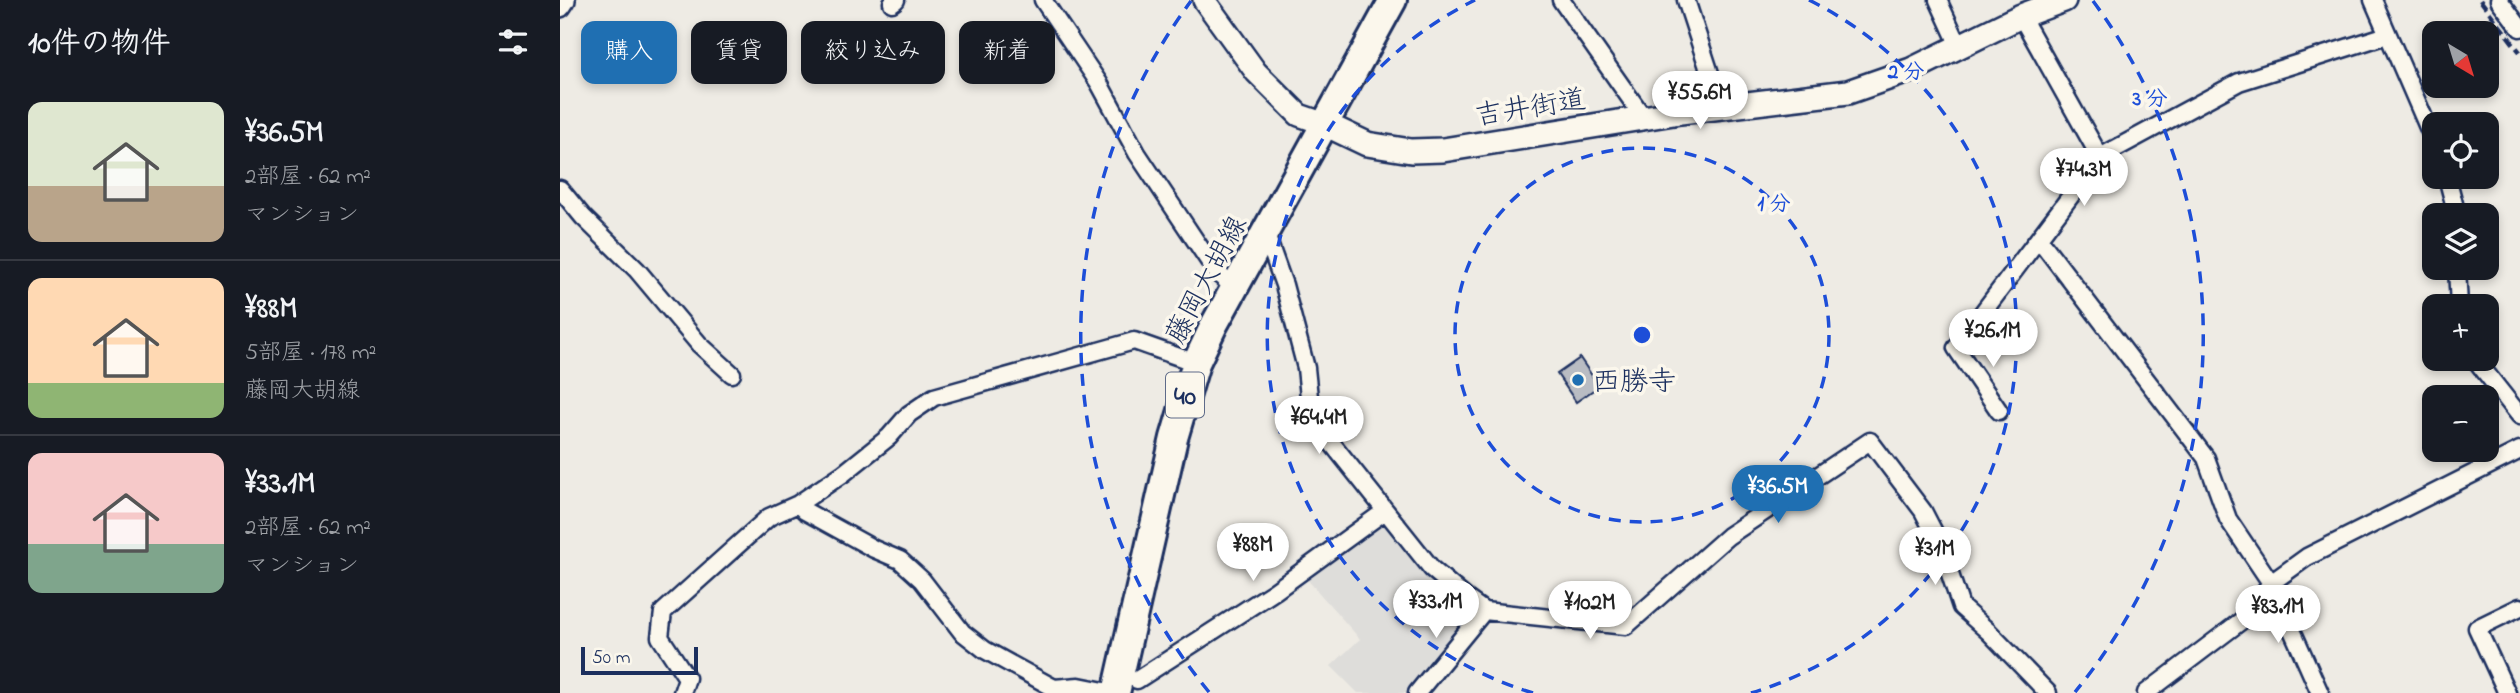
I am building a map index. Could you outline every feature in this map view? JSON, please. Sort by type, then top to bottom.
[{"type":"main road","name":"藤岡大胡線","points":[[1127,686],[1174,438],[1196,363],[1234,287],[1393,0]]},
{"type":"main road","name":"吉井街道","points":[[1325,124],[1367,144],[1422,151],[1453,149],[1721,107],[1848,92],[1901,75],[2021,16],[2064,0]]},
{"type":"street","points":[[1043,0],[1099,83],[1136,153],[1217,274],[1234,287]]},
{"type":"street","points":[[1204,0],[1256,72],[1298,115],[1325,124]]},
{"type":"street","points":[[1219,0],[1260,54],[1325,124]]},
{"type":"street","points":[[1561,0],[1644,118]]},
{"type":"street","points":[[1686,0],[1721,107]]},
{"type":"street","points":[[1938,0],[1960,48]]},
{"type":"street","points":[[2372,0],[2422,114]]},
{"type":"street","points":[[2499,0],[2520,28]]},
{"type":"street","points":[[2021,16],[2100,157]]},
{"type":"street","points":[[1999,411],[1956,348],[2100,157],[2239,82],[2387,35]]},
{"type":"street","points":[[560,189],[583,217],[637,270],[699,344],[732,374]]},
{"type":"street","points":[[1265,232],[1287,296],[1306,368],[1309,397],[1322,431],[1432,569],[1484,611],[1626,626],[1728,536],[1870,441],[1923,511],[1940,544],[1961,607],[2048,693]]},
{"type":"street","points":[[2039,239],[2206,458],[2228,519],[2271,583],[2320,693]]},
{"type":"street","points":[[682,693],[687,678],[660,637],[663,612],[769,517],[798,504],[853,466],[889,437],[909,414],[934,397],[1134,341],[1196,363]]},
{"type":"street","points":[[2484,371],[2520,416]]},
{"type":"street","points":[[2146,693],[2245,618],[2271,583],[2307,556],[2520,450]]},
{"type":"street","points":[[798,504],[805,511],[874,549],[900,560],[922,580],[962,632],[985,650],[1054,688],[1079,685],[1127,686],[1275,591],[1385,511]]},
{"type":"street","points":[[2507,693],[2477,628],[2520,607]]},
{"type":"street","points":[[1416,693],[1484,611]]},
{"type":"shaded area","points":[[1383,518],[1442,589],[1475,614],[1410,693],[1358,693],[1331,666],[1360,639],[1305,577]]},
{"type":"building","name":"西勝寺","points":[[1580,358],[1599,386],[1576,402],[1557,374]]},
{"type":"railway","points":[[2480,0],[2520,52]]},
{"type":"place","name":"西勝寺","points":[[1578,380]]}]
